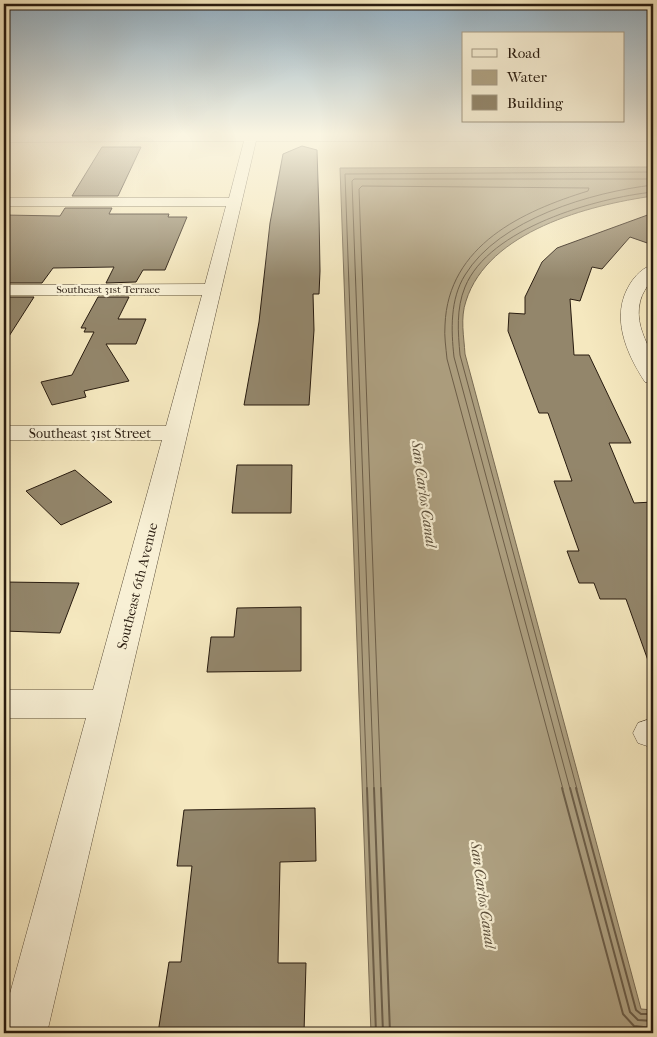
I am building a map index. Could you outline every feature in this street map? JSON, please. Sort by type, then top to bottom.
[{"type":"street","name":"Southeast 6th Avenue","points":[[24,1033],[235,202],[235,182]]},
{"type":"street","points":[[4,202],[235,202]]},
{"type":"street","points":[[653,270],[636,289],[628,317],[633,339],[653,376]]},
{"type":"street","name":"Southeast 31st Terrace","points":[[4,290],[213,289]]},
{"type":"street","name":"Southeast 31st Street","points":[[4,432],[176,433]]},
{"type":"street","points":[[4,704],[107,704]]},
{"type":"water","name":"San Carlos Canal","points":[[341,182],[653,182],[653,196],[600,206],[572,215],[518,239],[496,256],[478,277],[466,301],[463,334],[465,354],[641,1009],[653,1010],[653,1033],[371,1033]]},
{"type":"building","points":[[80,182],[124,182],[118,196],[72,196]]},
{"type":"building","points":[[278,182],[318,182],[320,271],[319,294],[313,294],[314,330],[309,405],[244,405],[259,322],[270,223]]},
{"type":"building","points":[[65,208],[112,208],[109,214],[169,214],[168,217],[187,217],[165,270],[143,270],[136,282],[106,283],[114,267],[53,268],[42,283],[4,283],[4,215],[60,216]]},
{"type":"building","points":[[653,213],[653,245],[630,237],[602,269],[592,267],[580,301],[570,299],[574,355],[589,355],[631,443],[609,443],[634,503],[653,502],[653,665],[650,666],[626,599],[600,599],[594,583],[579,583],[567,551],[579,551],[554,481],[572,481],[548,413],[539,413],[508,331],[509,313],[525,314],[525,297],[542,262],[557,248]]},
{"type":"building","points":[[4,297],[34,297],[4,344]]},
{"type":"building","points":[[98,297],[129,297],[118,319],[146,319],[136,344],[106,344],[129,381],[84,391],[86,397],[52,405],[41,382],[72,375],[94,332],[84,332],[86,328],[81,328]]},
{"type":"building","points":[[237,465],[292,465],[291,513],[232,513]]},
{"type":"building","points":[[75,470],[112,502],[61,525],[26,491]]},
{"type":"building","points":[[4,582],[79,583],[60,633],[4,631]]},
{"type":"building","points":[[301,607],[301,671],[207,672],[211,637],[234,637],[237,608]]},
{"type":"building","points":[[315,808],[316,861],[280,862],[278,963],[306,963],[304,1033],[158,1033],[169,962],[181,962],[192,866],[177,866],[184,810]]}]
